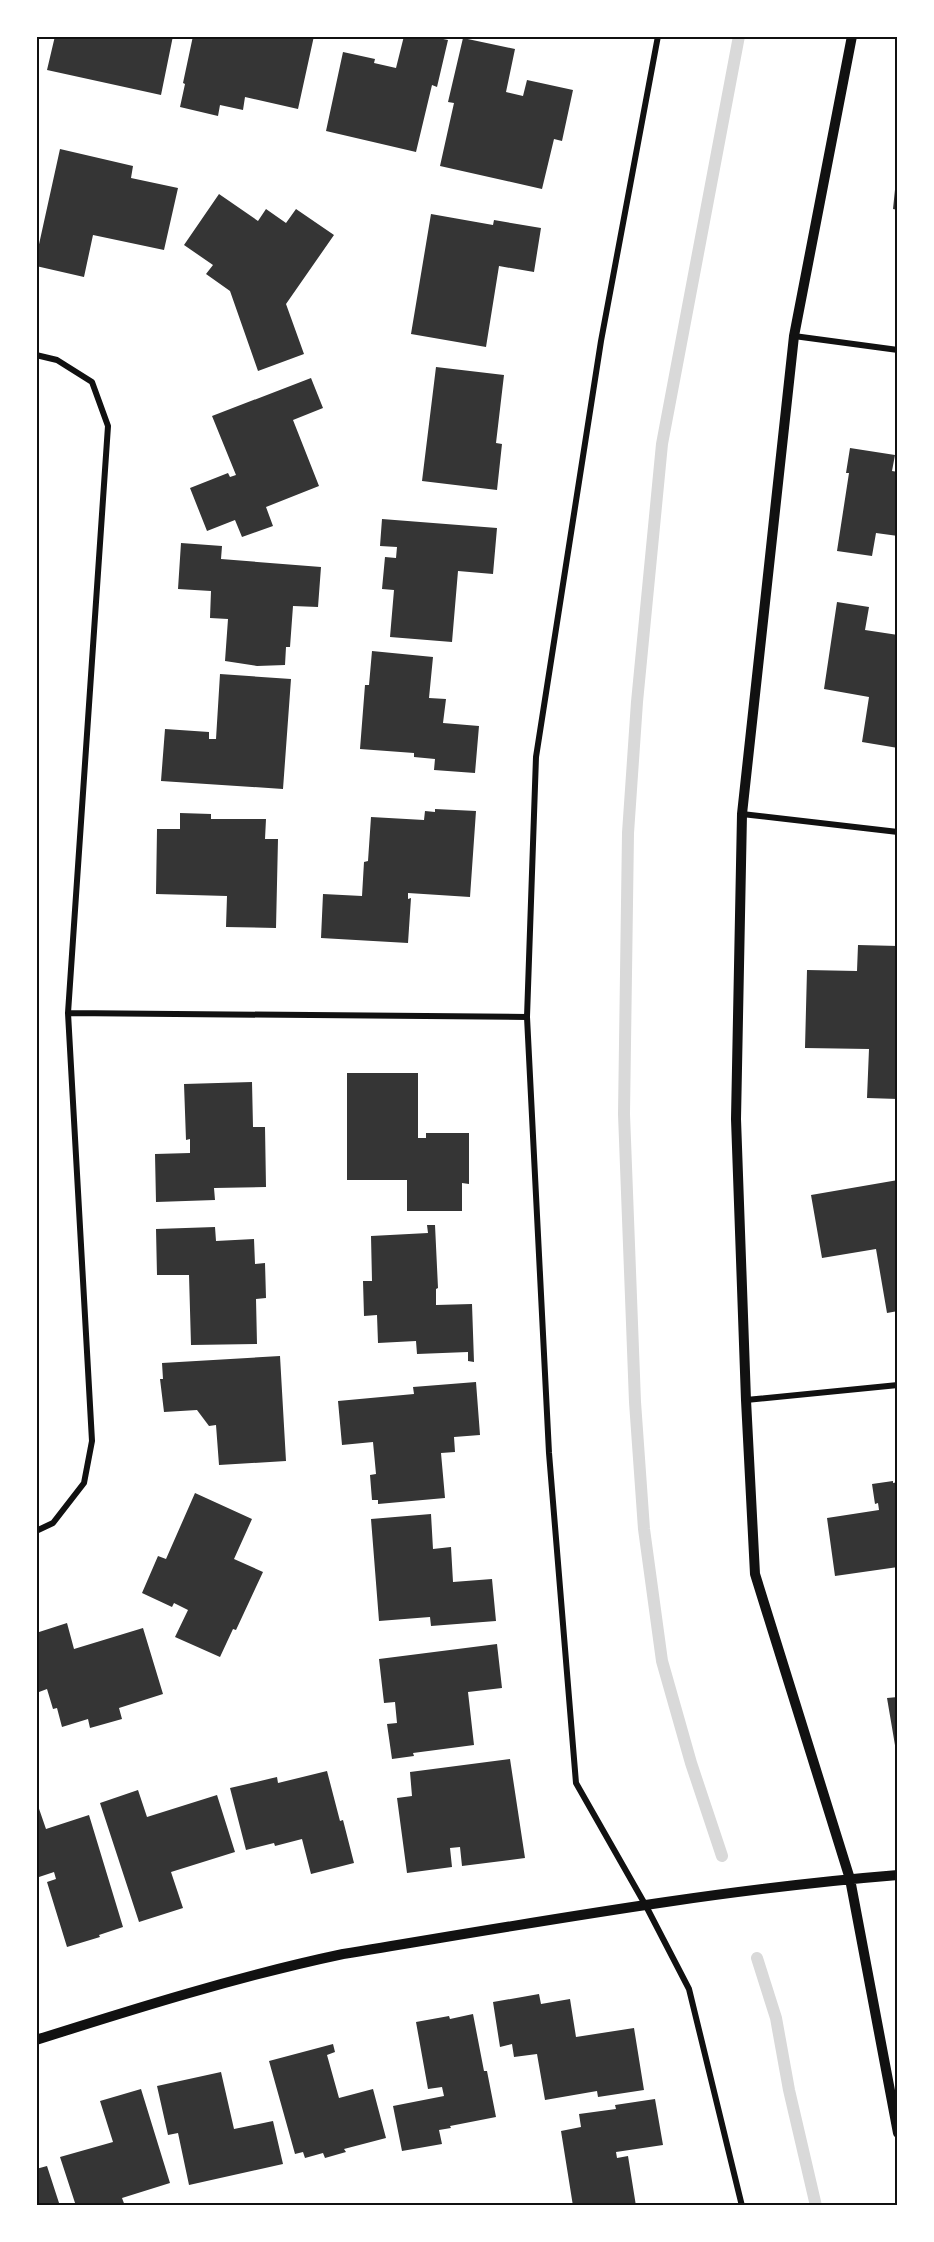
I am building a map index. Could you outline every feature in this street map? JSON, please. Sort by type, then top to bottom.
[{"type":"street","points":[[658,36],[601,340],[536,757],[527,1017],[549,1454],[576,1783],[646,1905],[689,1989],[742,2206]]},
{"type":"street","points":[[852,36],[794,336],[742,814],[736,1119],[754,1574],[850,1879],[898,2133]]},
{"type":"street","points":[[794,336],[898,350]]},
{"type":"street","points":[[36,355],[57,360],[92,382],[108,426],[68,1013],[92,1441],[84,1484],[52,1523],[36,1532]]},
{"type":"street","points":[[742,814],[898,832]]},
{"type":"street","points":[[68,1013],[527,1017]]},
{"type":"street","points":[[746,1400],[898,1385]]},
{"type":"street","points":[[36,2040],[167,1998],[294,1964],[343,1954],[646,1905],[898,1875]]},
{"type":"building","points":[[55,36],[173,36],[161,95],[47,70]]},
{"type":"building","points":[[193,36],[314,36],[298,109],[245,97],[243,110],[220,105],[218,116],[180,107]]},
{"type":"building","points":[[404,36],[429,36],[448,40],[437,87],[432,85],[416,152],[326,131],[343,52],[375,59],[374,63],[396,68]]},
{"type":"building","points":[[463,38],[515,49],[506,92],[523,96],[527,80],[573,90],[562,141],[554,139],[542,189],[440,166],[454,103],[448,102]]},
{"type":"building","points":[[60,149],[133,166],[131,178],[178,188],[164,250],[93,235],[84,277],[36,266]]},
{"type":"building","points":[[898,170],[898,210],[893,209]]},
{"type":"building","points":[[219,194],[258,221],[266,209],[286,223],[296,209],[334,235],[286,304],[304,354],[258,371],[230,291],[206,274],[213,265],[184,245]]},
{"type":"building","points":[[431,214],[493,225],[494,220],[541,228],[534,272],[499,266],[486,347],[411,334]]},
{"type":"building","points":[[436,367],[504,375],[496,443],[502,444],[497,490],[422,481]]},
{"type":"building","points":[[311,378],[323,408],[293,420],[319,486],[266,507],[273,526],[242,537],[235,520],[207,531],[190,488],[228,473],[230,477],[236,475],[212,416]]},
{"type":"building","points":[[850,448],[895,455],[892,471],[898,472],[898,536],[876,533],[872,556],[837,551],[849,473],[846,473]]},
{"type":"building","points":[[382,519],[497,528],[493,574],[458,571],[452,642],[390,637],[394,590],[382,589],[385,557],[396,558],[397,547],[380,546]]},
{"type":"building","points":[[181,543],[222,546],[221,559],[321,567],[318,607],[293,606],[290,647],[286,647],[285,665],[257,666],[225,661],[228,619],[210,618],[211,591],[178,589]]},
{"type":"building","points":[[837,602],[869,607],[865,630],[898,635],[898,748],[862,742],[869,697],[824,689]]},
{"type":"building","points":[[372,651],[433,657],[429,698],[446,699],[443,723],[479,726],[475,773],[434,770],[435,759],[414,757],[414,753],[360,749],[365,685],[369,685]]},
{"type":"building","points":[[220,674],[291,679],[283,789],[161,781],[165,729],[209,732],[209,739],[216,739]]},
{"type":"building","points":[[435,809],[476,811],[470,897],[408,893],[408,899],[411,898],[408,943],[321,938],[323,894],[362,896],[364,862],[368,861],[371,817],[424,820],[425,811],[435,812]]},
{"type":"building","points":[[180,813],[211,814],[211,819],[266,819],[265,839],[278,839],[276,928],[226,927],[227,896],[156,894],[157,829],[180,829]]},
{"type":"building","points":[[858,945],[898,946],[898,1099],[867,1098],[869,1049],[805,1048],[807,970],[857,971]]},
{"type":"building","points":[[347,1073],[418,1073],[418,1138],[426,1138],[426,1133],[469,1133],[469,1184],[462,1183],[462,1211],[407,1211],[407,1180],[347,1180]]},
{"type":"building","points":[[252,1082],[253,1127],[265,1127],[266,1187],[214,1188],[215,1200],[156,1202],[155,1154],[190,1153],[190,1139],[186,1140],[184,1084]]},
{"type":"building","points":[[898,1180],[898,1311],[887,1313],[876,1249],[822,1258],[811,1195]]},
{"type":"building","points":[[427,1225],[435,1225],[438,1288],[436,1289],[436,1305],[472,1304],[474,1362],[468,1361],[468,1352],[417,1354],[416,1341],[378,1343],[377,1315],[364,1316],[363,1281],[372,1281],[371,1236],[428,1233]]},
{"type":"building","points":[[215,1227],[216,1241],[254,1239],[255,1264],[265,1263],[266,1298],[256,1299],[257,1344],[191,1345],[189,1275],[157,1275],[156,1229]]},
{"type":"building","points":[[280,1356],[286,1461],[219,1465],[216,1425],[209,1426],[197,1410],[164,1412],[160,1379],[163,1379],[162,1363]]},
{"type":"building","points":[[476,1382],[480,1435],[454,1437],[455,1452],[441,1453],[445,1498],[378,1504],[378,1500],[372,1500],[370,1475],[376,1474],[373,1442],[342,1445],[338,1401],[414,1394],[413,1387]]},
{"type":"building","points":[[893,1481],[893,1483],[898,1482],[898,1567],[835,1576],[827,1518],[879,1510],[878,1503],[875,1504],[872,1484]]},
{"type":"building","points":[[195,1493],[252,1519],[234,1559],[263,1572],[236,1630],[233,1629],[220,1657],[175,1637],[188,1610],[174,1603],[172,1607],[142,1593],[158,1556],[166,1559]]},
{"type":"building","points":[[431,1514],[433,1549],[451,1547],[453,1582],[492,1579],[496,1621],[431,1626],[430,1617],[379,1621],[371,1519]]},
{"type":"building","points":[[67,1623],[74,1649],[143,1628],[163,1694],[119,1708],[122,1719],[90,1728],[88,1719],[62,1727],[57,1708],[53,1709],[47,1689],[39,1692],[36,1683],[36,1633]]},
{"type":"building","points":[[497,1644],[502,1688],[468,1692],[474,1745],[413,1753],[414,1756],[392,1759],[387,1724],[397,1723],[395,1702],[384,1703],[379,1659]]},
{"type":"building","points":[[898,1697],[898,1757],[897,1757],[887,1698]]},
{"type":"building","points":[[510,1759],[525,1858],[462,1866],[460,1847],[450,1848],[452,1867],[407,1873],[397,1798],[412,1796],[410,1772]]},
{"type":"building","points":[[327,1771],[354,1863],[311,1874],[302,1839],[246,1850],[230,1788],[277,1777],[278,1783]]},
{"type":"building","points":[[138,1790],[147,1817],[217,1795],[235,1852],[171,1872],[183,1908],[139,1922],[100,1803]]},
{"type":"building","points":[[36,1800],[46,1829],[89,1815],[123,1927],[67,1947],[47,1882],[56,1879],[54,1872],[36,1878]]},
{"type":"building","points":[[539,1994],[541,2004],[570,1999],[576,2037],[634,2028],[644,2090],[598,2097],[597,2091],[545,2100],[537,2054],[514,2057],[512,2044],[500,2047],[493,2002]]},
{"type":"building","points":[[473,2014],[496,2117],[450,2126],[451,2128],[439,2130],[442,2144],[402,2151],[393,2106],[444,2096],[442,2087],[428,2089],[416,2022]]},
{"type":"building","points":[[333,2044],[335,2052],[327,2055],[339,2098],[373,2089],[386,2138],[344,2149],[346,2152],[325,2158],[323,2153],[305,2158],[303,2152],[295,2154],[269,2061]]},
{"type":"building","points":[[221,2072],[234,2129],[273,2121],[283,2164],[189,2185],[178,2133],[168,2135],[157,2086]]},
{"type":"building","points":[[141,2089],[170,2183],[122,2198],[125,2206],[76,2206],[60,2157],[113,2142],[100,2101]]},
{"type":"building","points":[[655,2099],[663,2145],[616,2152],[617,2158],[628,2156],[636,2206],[573,2206],[561,2131],[581,2127],[579,2114],[616,2109],[615,2105]]},
{"type":"building","points":[[47,2166],[60,2206],[36,2206],[36,2169]]},
{"type":"waterway","points":[[722,1856],[691,1763],[662,1661],[644,1529],[635,1402],[624,1114],[628,833],[637,702],[662,444],[739,36]]},
{"type":"waterway","points":[[757,1958],[776,2018],[789,2090],[816,2206]]}]
